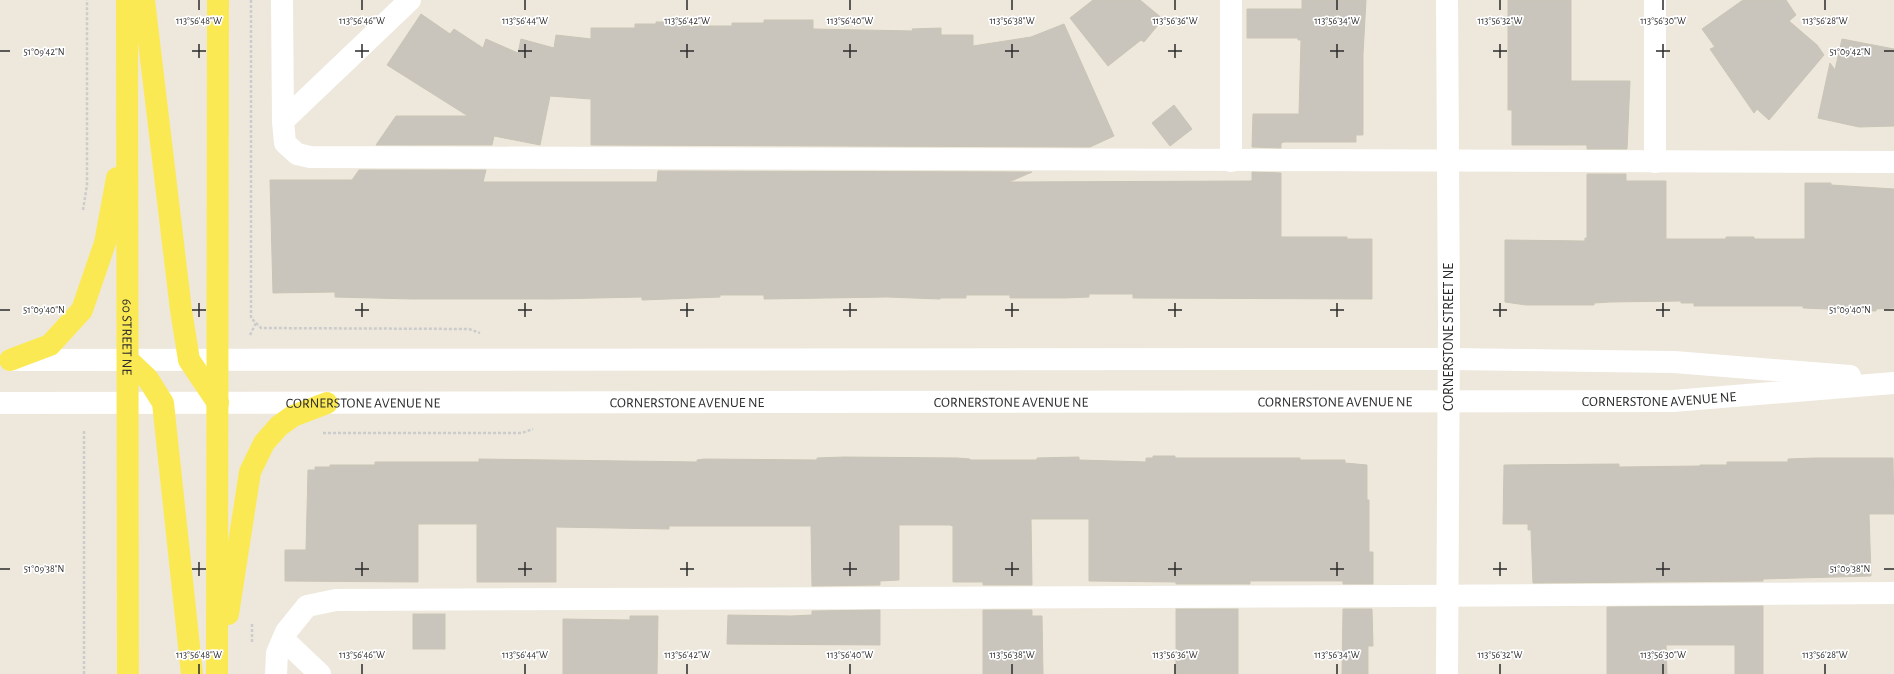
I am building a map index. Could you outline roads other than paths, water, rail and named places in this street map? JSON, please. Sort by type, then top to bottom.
[{"type":"main road","name":"60 STREET NE","points":[[127,0],[128,674]]},
{"type":"main road","points":[[144,0],[180,302],[189,360],[218,403]]},
{"type":"main road","points":[[218,0],[218,674]]},
{"type":"main road","points":[[5,360],[50,345],[82,310],[105,243],[126,126]]},
{"type":"main road","points":[[128,360],[148,379],[163,403],[192,674]]},
{"type":"main road","points":[[218,674],[250,472],[264,443],[279,426],[293,416],[327,403]]},
{"type":"street","points":[[282,0],[283,121],[285,142],[296,154],[310,157],[1894,162]]},
{"type":"street","points":[[283,121],[410,0]]},
{"type":"street","points":[[1231,0],[1231,161]]},
{"type":"street","name":"CORNERSTONE STREET NE","points":[[1447,0],[1449,359],[1447,674]]},
{"type":"street","points":[[1655,0],[1655,162]]},
{"type":"street","points":[[5,360],[1449,359],[1674,362],[1894,380]]},
{"type":"street","name":"CORNERSTONE AVENUE NE","points":[[0,403],[1448,403],[1673,401],[1894,383]]},
{"type":"street","points":[[276,674],[277,653],[286,632],[307,606],[336,600],[1894,593]]},
{"type":"street","points":[[283,639],[320,674]]}]
